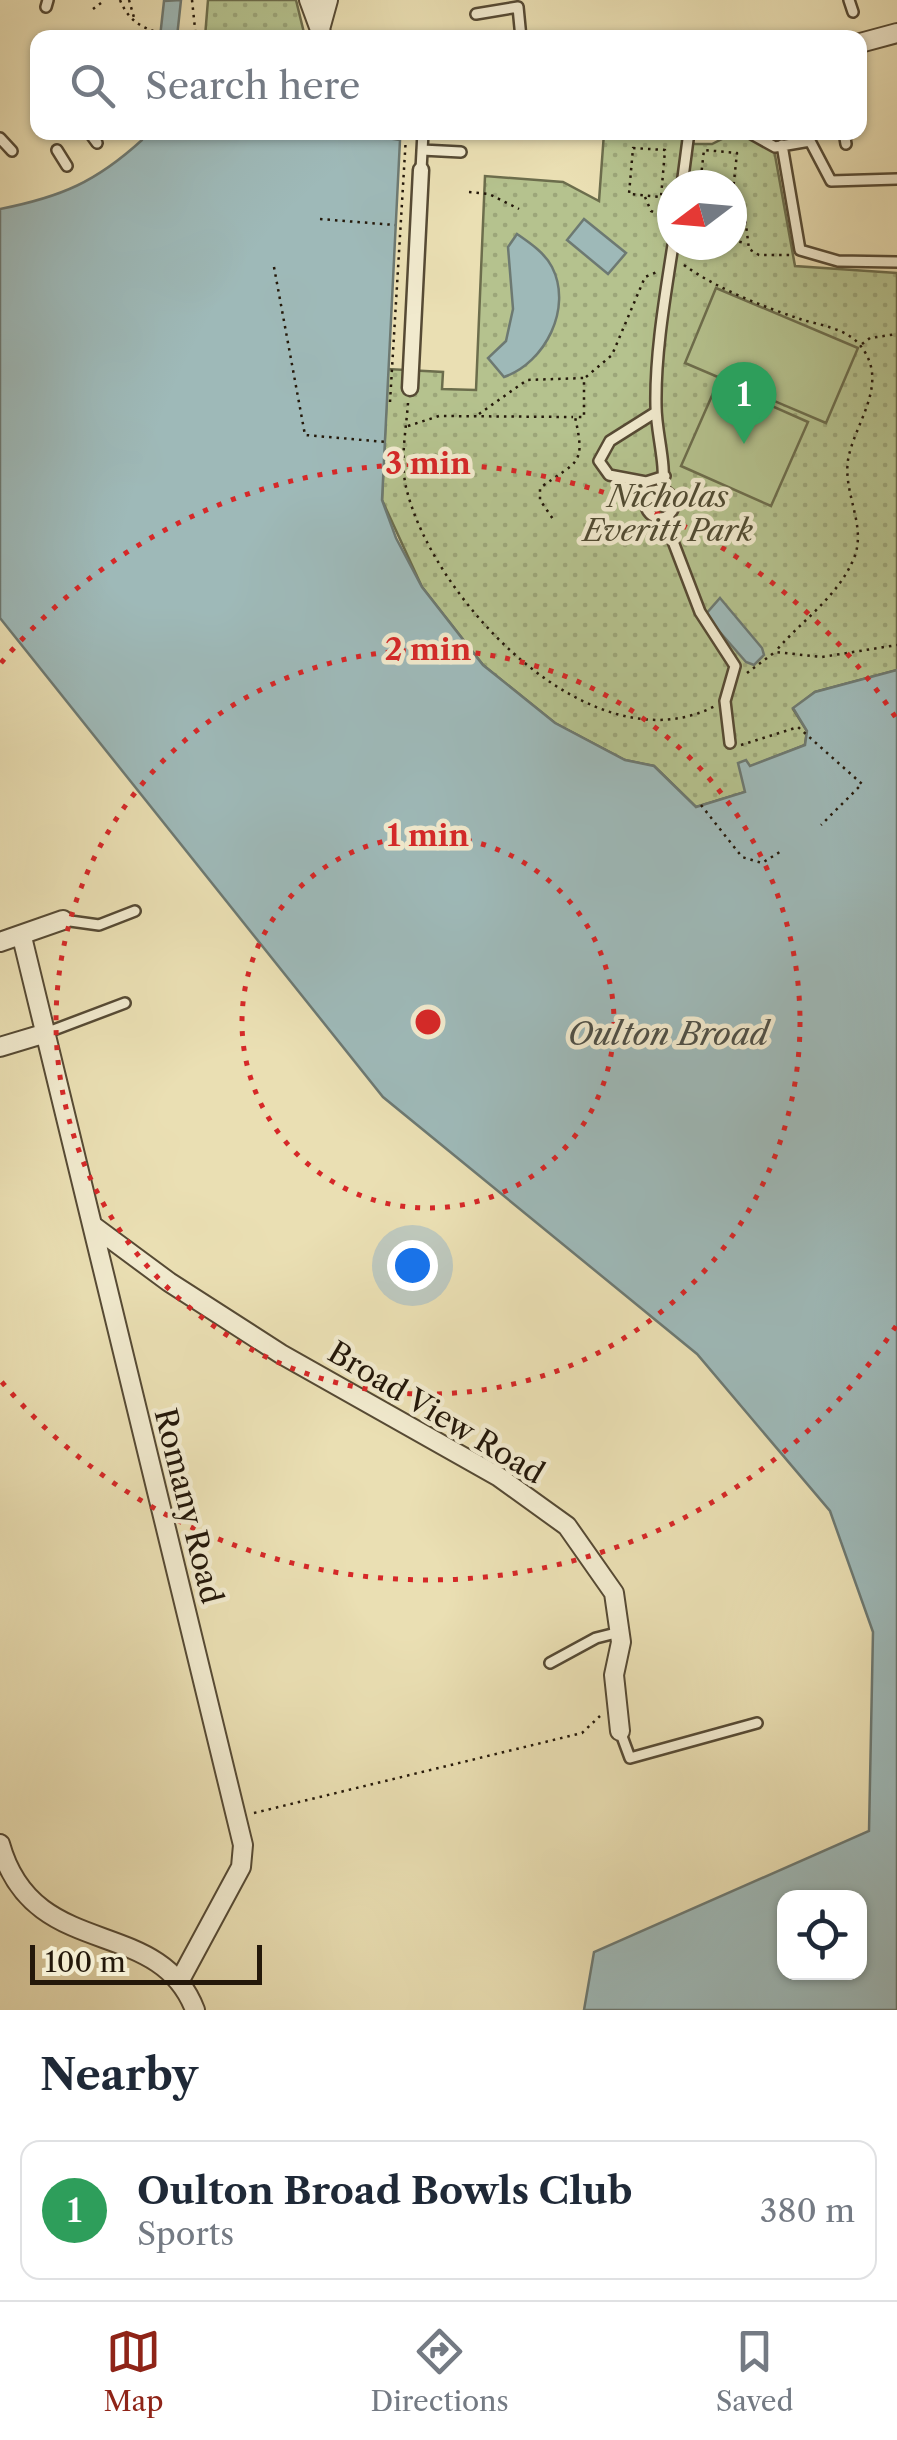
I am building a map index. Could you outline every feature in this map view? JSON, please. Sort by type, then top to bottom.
[{"type":"street","points":[[309,0],[320,30]]},
{"type":"street","points":[[323,30],[328,0]]},
{"type":"street","points":[[410,388],[421,170]]},
{"type":"street","points":[[0,942],[62,920]]},
{"type":"street","name":"Romany Road","points":[[22,936],[242,1845],[241,1866],[180,1980]]},
{"type":"street","points":[[0,1047],[43,1034]]},
{"type":"street","name":"Broad View Road","points":[[92,1225],[169,1282],[281,1354],[499,1478],[567,1526],[614,1593],[621,1632],[614,1675],[620,1731]]},
{"type":"street","points":[[0,1844],[6,1868],[24,1894],[47,1916],[136,1949],[180,1980],[194,2010]]},
{"type":"lane","points":[[849,0],[853,12]]},
{"type":"lane","points":[[476,14],[518,7],[520,30]]},
{"type":"lane","points":[[0,138],[12,151]]},
{"type":"lane","points":[[421,170],[423,140]]},
{"type":"lane","points":[[684,170],[687,140]]},
{"type":"lane","points":[[762,140],[775,147],[810,141],[831,181],[897,179]]},
{"type":"lane","points":[[782,145],[800,250],[838,261],[897,262]]},
{"type":"lane","points":[[57,150],[67,166]]},
{"type":"lane","points":[[422,150],[460,152]]},
{"type":"lane","points":[[662,490],[665,476],[656,438],[656,412],[671,260]]},
{"type":"lane","points":[[656,412],[610,441],[599,461],[608,475],[646,482],[665,476]]},
{"type":"lane","points":[[662,490],[652,492],[645,503],[650,516],[664,518]]},
{"type":"lane","points":[[662,490],[674,503],[664,518]]},
{"type":"lane","points":[[664,518],[700,612],[735,666],[725,701],[731,745]]},
{"type":"lane","points":[[62,920],[99,925],[135,912]]},
{"type":"lane","points":[[43,1034],[125,1003]]},
{"type":"lane","points":[[550,1664],[596,1638],[621,1632]]},
{"type":"lane","points":[[620,1731],[630,1758],[757,1723]]},
{"type":"path","points":[[93,9],[105,0]]},
{"type":"path","points":[[120,0],[135,22],[148,30]]},
{"type":"path","points":[[129,0],[135,22]]},
{"type":"path","points":[[192,0],[195,30]]},
{"type":"path","points":[[390,402],[406,140]]},
{"type":"path","points":[[633,148],[665,150],[661,197],[645,195],[630,194],[633,148]]},
{"type":"path","points":[[702,170],[704,150],[737,153],[735,170]]},
{"type":"path","points":[[469,192],[489,194],[519,210]]},
{"type":"path","points":[[645,195],[650,210],[657,214]]},
{"type":"path","points":[[320,218],[396,225]]},
{"type":"path","points":[[747,234],[749,249],[758,255],[783,258],[800,250]]},
{"type":"path","points":[[683,260],[700,276],[830,327],[860,345],[872,390],[870,409],[848,460],[859,536],[855,557],[832,595],[751,672]]},
{"type":"path","points":[[274,267],[305,435],[386,442]]},
{"type":"path","points":[[479,414],[527,380],[584,378],[612,355],[645,276],[670,267]]},
{"type":"path","points":[[860,345],[870,338],[897,334]]},
{"type":"path","points":[[406,426],[439,416],[584,417],[584,378]]},
{"type":"path","points":[[410,388],[403,455],[406,488],[422,530],[447,575],[512,654],[609,714],[641,722],[675,721],[725,701]]},
{"type":"path","points":[[555,522],[540,500],[540,488],[578,460],[582,450],[575,417]]},
{"type":"path","points":[[775,652],[822,656],[897,644]]},
{"type":"path","points":[[731,745],[798,727],[806,733],[862,784],[822,825]]},
{"type":"path","points":[[700,805],[742,858],[762,863],[783,850]]},
{"type":"path","points":[[236,1818],[582,1733],[616,1695]]},
{"type":"green space","points":[[208,0],[296,0],[303,30],[206,30]]},
{"type":"green space","name":"Nicholas Everitt Park","points":[[603,140],[712,144],[720,140],[772,140],[795,266],[897,273],[897,670],[815,692],[793,709],[807,731],[805,745],[749,767],[745,792],[696,807],[654,766],[625,760],[555,723],[483,665],[422,587],[382,500],[388,369],[443,372],[442,389],[476,390],[485,176],[563,182],[599,201]]},
{"type":"green space","points":[[716,288],[858,348],[826,423],[685,363]]},
{"type":"green space","points":[[718,382],[808,422],[771,506],[681,466]]},
{"type":"water","points":[[181,0],[178,30],[161,30],[164,1]]},
{"type":"water","name":"Oulton Broad","points":[[142,140],[400,140],[382,500],[396,538],[422,587],[483,665],[555,723],[625,760],[654,766],[696,807],[745,792],[738,763],[746,760],[750,766],[805,745],[807,731],[793,708],[815,692],[897,670],[897,2010],[584,2010],[594,1952],[869,1831],[873,1632],[830,1511],[697,1354],[383,1097],[0,618],[0,209],[60,193],[93,177]]},
{"type":"water","points":[[584,219],[626,253],[608,274],[567,240]]},
{"type":"water","points":[[517,234],[549,262],[558,283],[559,300],[557,316],[543,347],[519,370],[504,377],[488,358],[506,341],[513,309],[508,247]]},
{"type":"water","points":[[720,598],[762,648],[764,655],[754,665],[746,662],[705,615]]},
{"type":"place","name":"Oulton Broad Bowls Club","points":[[744,444]]}]
